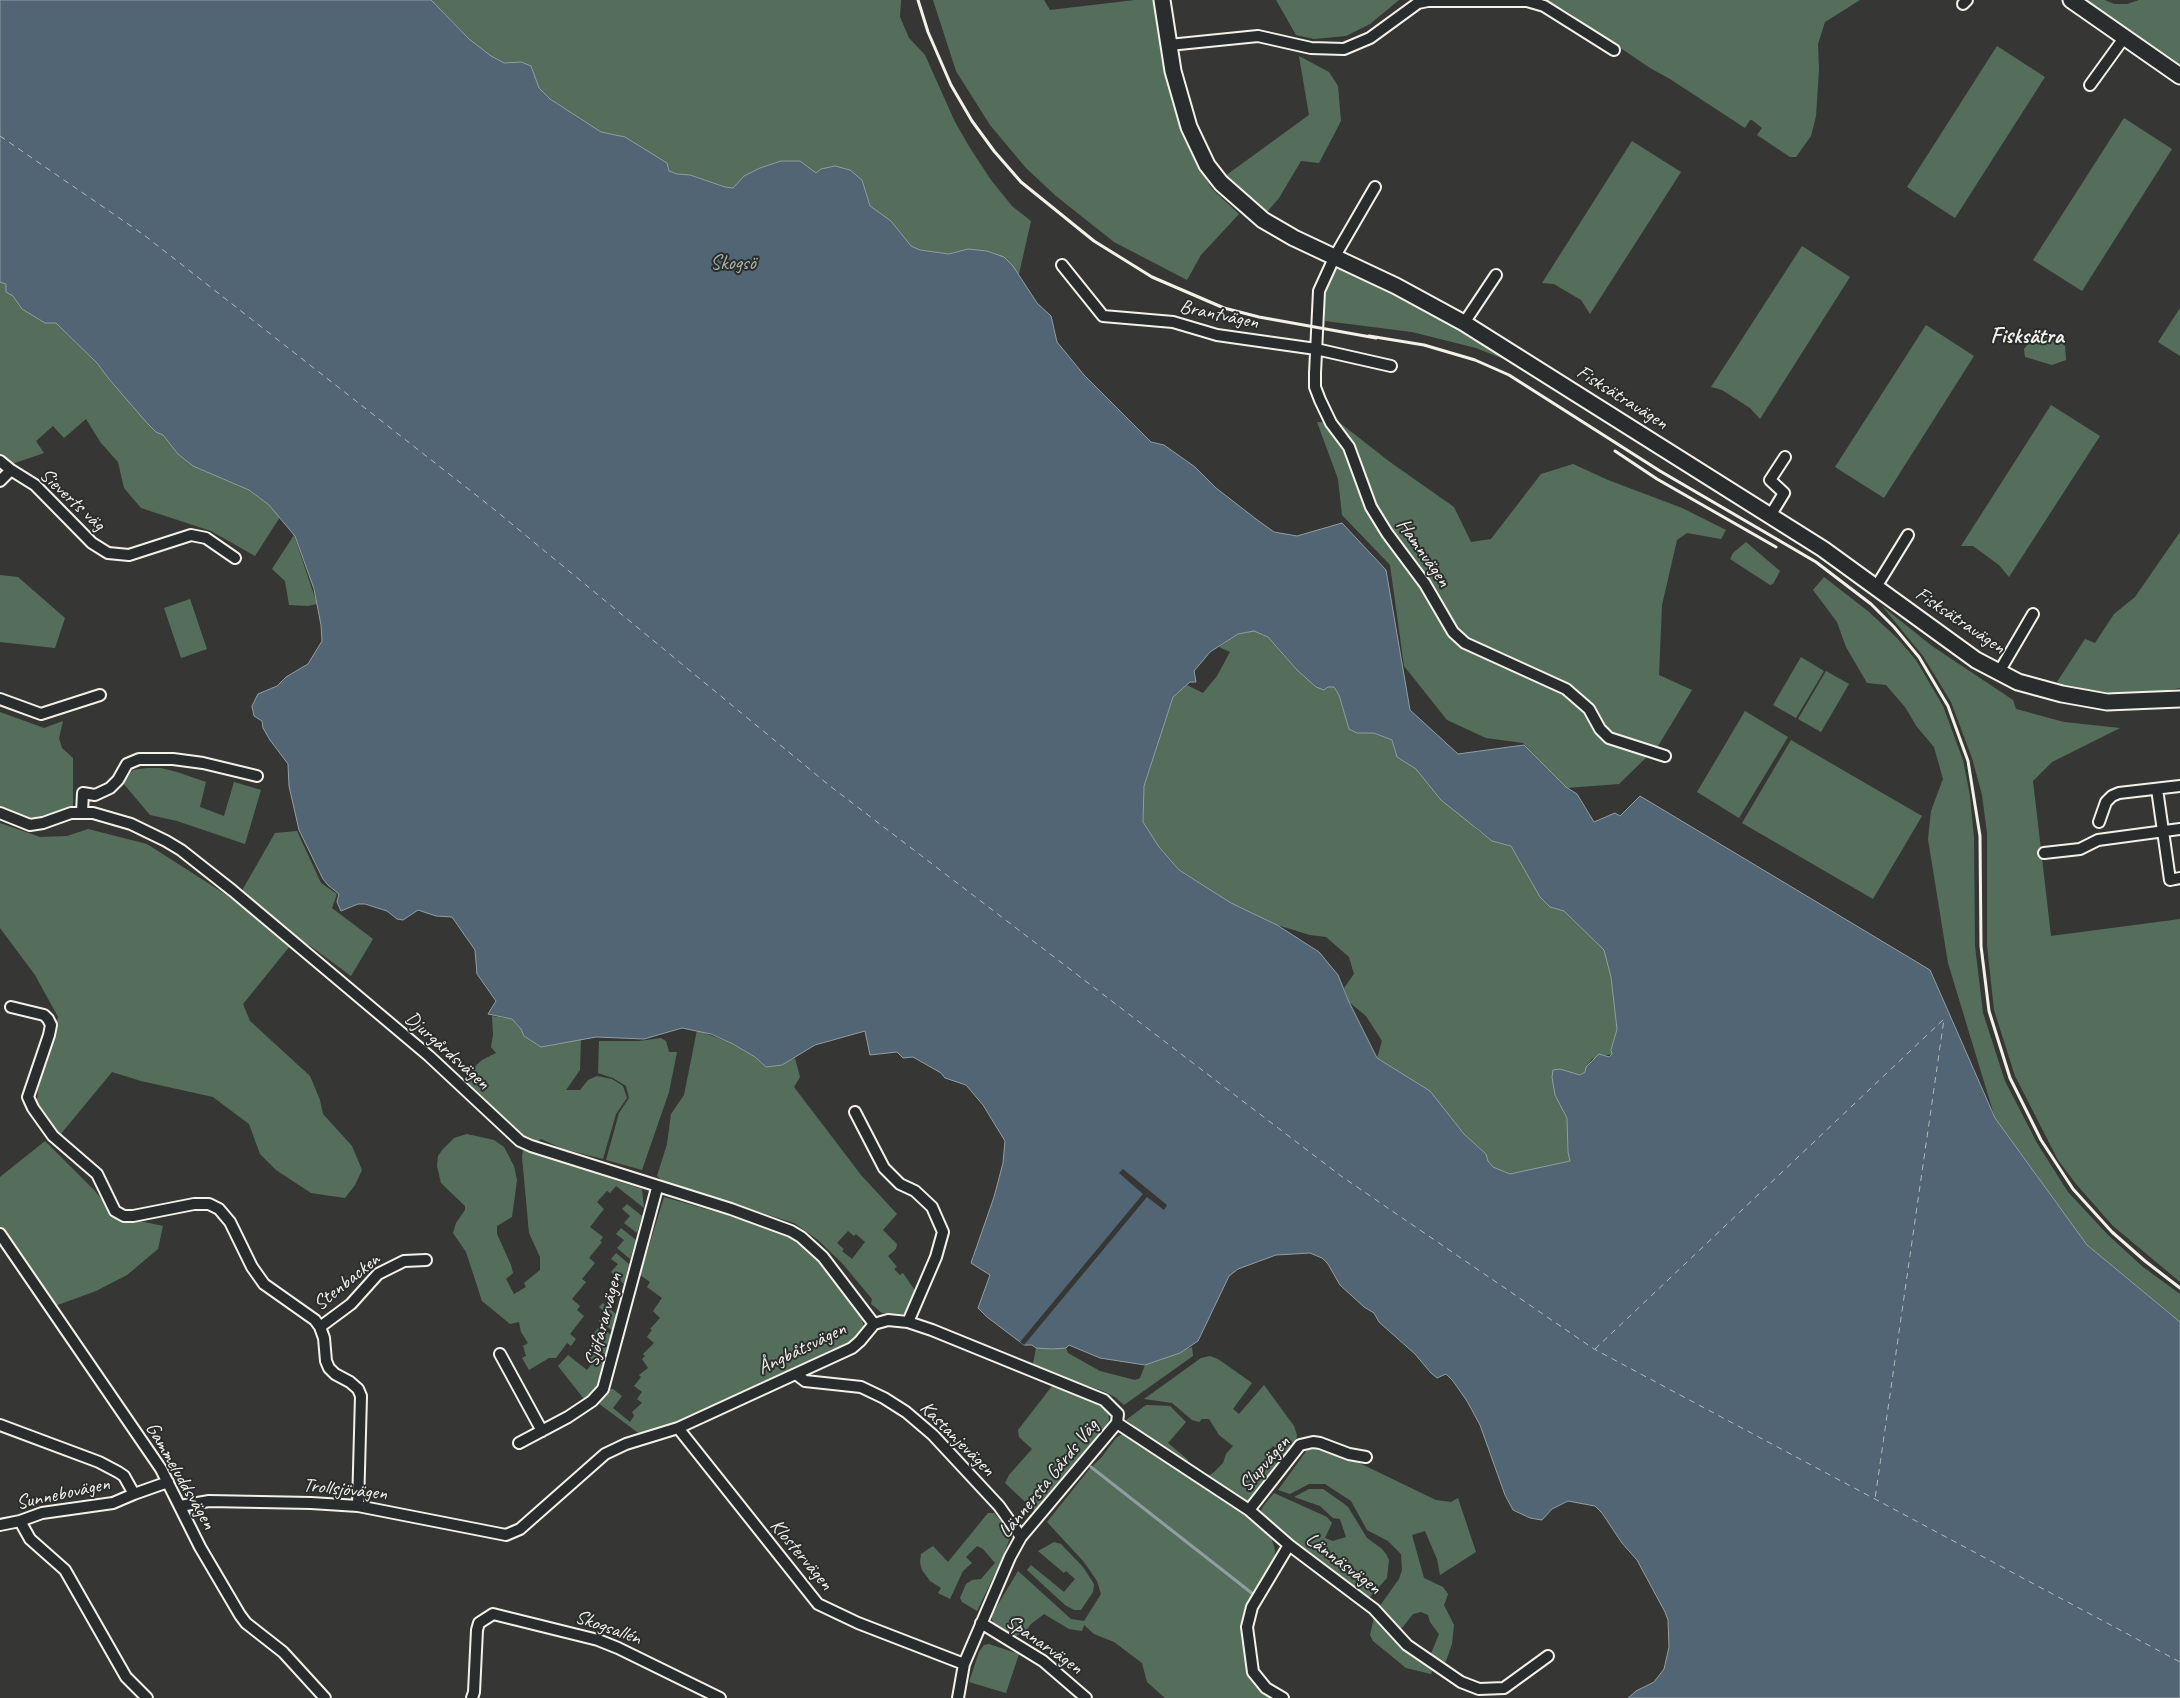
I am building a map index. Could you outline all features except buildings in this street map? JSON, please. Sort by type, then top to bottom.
[{"type":"street","name":"Fisksätravägen","points":[[1162,0],[1177,91],[1189,127],[1207,165],[1221,184],[1263,220],[1294,238],[1396,286],[1464,323],[1770,516],[1876,587],[1976,660],[2031,685],[2062,694],[2107,702],[2180,700]]},
{"type":"street","points":[[2071,0],[2180,76]]},
{"type":"street","points":[[1169,45],[1258,36],[1311,48],[1344,49],[1370,38],[1418,3],[1428,1],[1527,1],[1544,6],[1614,50]]},
{"type":"street","points":[[2090,85],[2124,38]]},
{"type":"street","name":"Hamnvägen","points":[[1375,187],[1334,256],[1319,291],[1315,387],[1331,423],[1349,447],[1371,507],[1387,533],[1425,584],[1453,632],[1465,643],[1566,689],[1589,710],[1600,729],[1609,738],[1665,756]]},
{"type":"street","name":"Brantvägen","points":[[1062,265],[1103,316],[1173,322],[1218,335],[1316,350],[1391,366]]},
{"type":"street","points":[[1464,323],[1496,275]]},
{"type":"street","points":[[1770,516],[1784,493],[1770,480],[1785,457]]},
{"type":"street","points":[[0,461],[11,470]]},
{"type":"street","name":"Sieverts väg","points":[[0,481],[11,470],[35,485],[92,543],[108,553],[129,555],[191,535],[206,538],[235,558]]},
{"type":"street","points":[[1876,587],[1908,534]]},
{"type":"street","points":[[1999,672],[2034,614]]},
{"type":"street","points":[[0,699],[41,714],[100,695]]},
{"type":"street","points":[[82,812],[83,793],[95,794],[110,788],[118,780],[126,764],[138,759],[173,759],[203,763],[257,776]]},
{"type":"street","points":[[2099,822],[2106,802],[2112,796],[2119,793],[2180,786]]},
{"type":"street","points":[[2157,789],[2175,879]]},
{"type":"street","name":"Djurgårdsvägen","points":[[0,813],[30,825],[71,813],[82,812],[109,816],[131,824],[181,850],[429,1056],[520,1141],[657,1188],[780,1226],[801,1237],[823,1258],[874,1324]]},
{"type":"street","points":[[2044,853],[2080,849],[2098,840],[2180,828]]},
{"type":"street","points":[[11,1007],[44,1015],[48,1019],[51,1025],[49,1035],[28,1097],[33,1108],[53,1136],[97,1174],[115,1211],[124,1216],[132,1216],[194,1204],[209,1204],[219,1209],[230,1222],[252,1267],[264,1284],[315,1320],[320,1327],[324,1338],[326,1361],[330,1368],[335,1374],[350,1382],[361,1396],[358,1506]]},
{"type":"street","points":[[855,1112],[884,1168],[900,1184],[915,1191],[932,1207],[943,1232],[936,1257],[908,1322]]},
{"type":"street","name":"Sjöfararvägen","points":[[519,1443],[542,1432],[592,1401],[603,1388],[657,1188]]},
{"type":"street","name":"Gammeluddsvägen","points":[[0,1234],[141,1439],[168,1482],[216,1576],[246,1624],[283,1652],[324,1698]]},
{"type":"street","name":"Stenbacken","points":[[320,1327],[351,1304],[376,1271],[404,1261],[426,1260]]},
{"type":"street","name":"Ångbåtsvägen","points":[[506,1535],[520,1529],[605,1454],[626,1444],[678,1428],[852,1348],[874,1324],[888,1320],[908,1322],[932,1330],[1104,1400],[1118,1414],[1117,1423]]},
{"type":"street","points":[[500,1354],[542,1432]]},
{"type":"street","name":"Kastanjevägen","points":[[796,1374],[805,1382],[861,1387],[884,1398],[906,1412],[933,1435],[998,1506],[1022,1537]]},
{"type":"street","name":"Lännäsvägen","points":[[1117,1423],[1249,1510],[1289,1545],[1374,1609],[1407,1645],[1469,1687],[1479,1689],[1504,1688],[1548,1656]]},
{"type":"street","name":"Lännersta Gårds Väg","points":[[958,1698],[964,1664],[1001,1575],[1022,1537],[1117,1423]]},
{"type":"street","points":[[0,1425],[99,1462],[124,1476],[134,1494],[168,1482]]},
{"type":"street","name":"Klostervägen","points":[[678,1428],[818,1604],[851,1620],[964,1664]]},
{"type":"street","name":"Slupvägen","points":[[1249,1510],[1300,1445],[1313,1442],[1320,1443],[1349,1454],[1366,1457]]},
{"type":"street","name":"Sunnebovägen","points":[[0,1525],[20,1521],[42,1513],[113,1502],[134,1494]]},
{"type":"street","name":"Trollsjövägen","points":[[180,1506],[210,1501],[358,1506],[506,1535]]},
{"type":"street","points":[[20,1521],[30,1539],[65,1570],[126,1677],[147,1698]]},
{"type":"street","points":[[1283,1698],[1266,1688],[1253,1672],[1247,1627],[1252,1607],[1289,1545]]},
{"type":"street","name":"Skogsallén","points":[[472,1698],[479,1623],[489,1616],[499,1615],[598,1640],[720,1698]]},
{"type":"street","name":"Spanarvägen","points":[[981,1623],[1043,1661],[1086,1698]]},
{"type":"green space","name":"Skogsö","points":[[0,0],[901,0],[900,17],[909,38],[925,55],[955,122],[970,148],[991,180],[1012,206],[1031,221],[965,512]]},
{"type":"green space","points":[[933,0],[1044,0],[1050,10],[1135,0],[1153,0],[1169,90],[1181,131],[1191,153],[1212,189],[1239,214],[1201,255],[1187,280],[1114,242],[1056,196],[1026,168],[990,125],[956,71]]},
{"type":"green space","points":[[1276,0],[1399,0],[1370,24],[1346,36],[1314,39],[1296,35]]},
{"type":"green space","points":[[1546,0],[1860,0],[1825,22],[1818,44],[1819,70],[1816,116],[1811,136],[1796,157],[1790,157],[1757,135],[1762,128],[1752,120],[1750,120],[1745,128],[1650,68],[1566,11]]},
{"type":"green space","points":[[2077,0],[2105,0],[2114,4],[2127,4],[2139,0],[2180,0],[2180,69]]},
{"type":"green space","points":[[1997,46],[2045,77],[1955,218],[1907,187]]},
{"type":"green space","points":[[1299,56],[1329,72],[1338,86],[1341,121],[1319,163],[1301,161],[1279,198],[1267,212],[1225,176],[1309,115]]},
{"type":"green space","points":[[2124,118],[2172,149],[2082,291],[2033,260]]},
{"type":"green space","points":[[1632,141],[1681,172],[1590,314],[1581,300],[1554,284],[1542,283]]},
{"type":"green space","points":[[1802,246],[1850,277],[1760,419],[1750,408],[1722,390],[1711,387]]},
{"type":"green space","points":[[1339,268],[1349,268],[1457,326],[1514,363],[1476,348],[1412,332],[1325,321],[1325,294],[1332,273]]},
{"type":"green space","points":[[0,282],[6,284],[22,309],[45,323],[56,323],[97,363],[156,432],[163,435],[178,454],[193,466],[249,490],[269,505],[280,517],[255,556],[211,531],[141,508],[124,488],[118,462],[101,443],[86,419],[64,438],[53,426],[36,441],[44,453],[9,465],[0,456]]},
{"type":"green space","points":[[2180,308],[2180,356],[2158,342]]},
{"type":"green space","points":[[1926,325],[1974,356],[1884,498],[1835,467]]},
{"type":"green space","points":[[2053,333],[2065,346],[2066,360],[2052,365],[2025,357],[2024,349],[2036,334]]},
{"type":"green space","points":[[2051,405],[2100,436],[2009,577],[1999,565],[1973,546],[1961,546]]},
{"type":"green space","points":[[1317,422],[1340,423],[1390,462],[1454,507],[1471,542],[1491,539],[1541,474],[1573,464],[1608,480],[1682,508],[1726,530],[1721,539],[1687,533],[1677,540],[1662,605],[1659,675],[1692,690],[1658,746],[1619,784],[1566,788],[1523,743],[1486,738],[1447,720],[1404,666],[1390,565],[1342,515],[1338,479]]},
{"type":"green space","points":[[2180,532],[2180,688],[2162,691],[2117,693],[2074,689],[2057,682],[2085,639],[2095,643],[2114,614],[2135,597]]},
{"type":"green space","points":[[294,535],[317,604],[308,606],[289,605],[285,581],[272,569]]},
{"type":"green space","points":[[1746,542],[1780,571],[1773,584],[1770,585],[1730,559],[1733,553]]},
{"type":"green space","points":[[0,575],[18,577],[65,618],[55,648],[0,642]]},
{"type":"green space","points":[[1824,577],[1869,612],[1897,638],[1916,660],[1943,706],[1963,760],[1970,796],[1974,838],[1975,946],[1983,1013],[2005,1081],[2037,1143],[2068,1192],[2108,1235],[2143,1267],[2180,1294],[2180,1322],[2087,1245],[1995,1118],[1948,963],[1928,839],[1931,811],[1943,779],[1934,747],[1917,727],[1905,707],[1886,685],[1867,683],[1846,647],[1837,622],[1813,590]]},
{"type":"green space","points":[[190,599],[207,649],[181,658],[164,608]]},
{"type":"green space","points":[[1882,606],[1932,646],[2013,700],[2016,709],[2064,722],[2120,728],[2052,762],[2033,781],[2051,936],[2180,919],[2180,1282],[2113,1226],[2076,1184],[2058,1160],[2015,1076],[1994,1010],[1987,945],[1987,833],[1982,795],[1972,758],[1951,702],[1923,656]]},
{"type":"green space","points":[[1254,631],[1268,637],[1297,670],[1327,687],[1334,687],[1339,695],[1349,729],[1357,733],[1374,733],[1392,740],[1397,757],[1416,769],[1477,830],[1492,841],[1511,846],[1540,897],[1550,907],[1564,911],[1605,950],[1611,977],[1617,1029],[1611,1050],[1612,1054],[1592,1059],[1585,1072],[1580,1075],[1560,1069],[1555,1095],[1567,1118],[1568,1152],[1571,1159],[1569,1162],[1510,1174],[1493,1167],[1488,1161],[1486,1154],[1464,1134],[1430,1091],[1377,1058],[1382,1041],[1366,1016],[1349,1002],[1344,988],[1354,974],[1349,957],[1326,937],[1310,935],[1277,925],[1231,903],[1179,870],[1159,847],[1143,822],[1144,786],[1173,697],[1187,685],[1203,693],[1217,676],[1230,652],[1219,647],[1238,634]]},
{"type":"green space","points":[[1801,657],[1824,671],[1796,718],[1773,705]]},
{"type":"green space","points":[[1826,671],[1849,684],[1821,732],[1798,719]]},
{"type":"green space","points":[[1745,711],[1788,737],[1739,818],[1697,792]]},
{"type":"green space","points":[[0,712],[44,728],[63,721],[59,738],[62,748],[73,758],[73,807],[35,821],[0,810]]},
{"type":"green space","points":[[1791,740],[1922,816],[1873,899],[1742,823]]},
{"type":"green space","points":[[161,768],[206,782],[200,807],[224,816],[234,782],[261,790],[245,844],[177,821],[150,815],[123,783],[133,770]]},
{"type":"green space","points":[[0,823],[40,837],[67,836],[88,829],[147,844],[236,901],[275,833],[297,831],[321,883],[337,894],[332,908],[373,939],[351,976],[309,945],[290,946],[243,1004],[250,1021],[310,1076],[320,1100],[323,1114],[352,1146],[362,1170],[355,1185],[345,1198],[311,1193],[276,1170],[260,1154],[249,1124],[213,1097],[141,1081],[112,1072],[60,1135],[37,1102],[38,1090],[58,1017],[35,975],[0,928]]},
{"type":"green space","points":[[492,1016],[512,1019],[521,1029],[524,1036],[541,1047],[581,1039],[580,1070],[566,1090],[580,1090],[588,1080],[597,1076],[612,1079],[623,1086],[627,1098],[616,1114],[603,1159],[563,1149],[541,1139],[535,1143],[524,1137],[466,1081],[471,1070],[482,1060],[496,1053],[491,1047],[493,1035]]},
{"type":"green space","points":[[697,1030],[733,1044],[755,1057],[766,1067],[782,1065],[795,1058],[800,1077],[794,1087],[861,1175],[897,1214],[883,1230],[897,1244],[896,1249],[888,1256],[897,1267],[894,1269],[900,1275],[903,1273],[916,1292],[904,1314],[882,1313],[871,1304],[872,1299],[842,1263],[818,1240],[794,1223],[664,1182],[657,1176],[667,1144],[671,1114],[684,1095]],"holes":[[[848,1231],[854,1236],[856,1234],[865,1242],[852,1259],[842,1251],[844,1249],[837,1243]]]},
{"type":"green space","points":[[661,1038],[666,1041],[669,1052],[677,1052],[669,1092],[642,1170],[606,1160],[619,1113],[629,1098],[626,1086],[613,1078],[598,1073],[599,1041],[639,1041]]},
{"type":"green space","points":[[467,1134],[494,1140],[504,1147],[514,1166],[517,1180],[512,1217],[497,1226],[497,1234],[511,1265],[513,1273],[506,1279],[514,1294],[526,1287],[524,1283],[540,1270],[540,1257],[529,1233],[522,1157],[523,1150],[642,1189],[644,1208],[616,1186],[610,1193],[607,1191],[597,1202],[604,1209],[590,1227],[603,1237],[600,1241],[602,1242],[589,1258],[595,1263],[582,1279],[586,1282],[572,1299],[580,1306],[577,1310],[584,1316],[570,1334],[576,1339],[571,1346],[567,1343],[556,1358],[549,1358],[529,1370],[522,1358],[526,1356],[523,1346],[528,1343],[521,1332],[519,1322],[510,1324],[482,1301],[466,1252],[453,1233],[456,1223],[465,1210],[465,1206],[441,1183],[437,1166],[438,1156],[454,1138]]},
{"type":"green space","points":[[45,1141],[94,1190],[111,1211],[121,1217],[163,1226],[158,1249],[127,1275],[96,1291],[52,1307],[0,1226],[0,1177]]},
{"type":"green space","points":[[664,1197],[779,1230],[796,1238],[810,1249],[836,1280],[861,1315],[864,1328],[858,1337],[835,1352],[732,1397],[688,1421],[641,1435],[598,1403],[609,1389],[613,1389],[622,1396],[613,1408],[630,1422],[634,1416],[632,1412],[642,1403],[637,1399],[642,1392],[634,1386],[641,1377],[639,1375],[648,1368],[642,1359],[645,1356],[643,1354],[654,1343],[647,1337],[652,1330],[650,1329],[660,1318],[653,1311],[662,1298],[647,1287],[650,1282],[640,1275]]},
{"type":"green space","points":[[627,1204],[642,1216],[637,1233],[624,1223],[630,1216],[622,1209]]},
{"type":"green space","points":[[621,1228],[636,1240],[630,1259],[617,1248],[624,1240],[616,1234]]},
{"type":"green space","points":[[616,1253],[629,1264],[624,1284],[611,1272],[618,1264],[611,1259]]},
{"type":"green space","points":[[603,1303],[617,1315],[613,1331],[599,1321],[606,1313],[599,1307]]},
{"type":"green space","points":[[600,1326],[611,1335],[607,1356],[594,1346],[600,1338],[594,1333]]},
{"type":"green space","points":[[1192,1347],[1193,1356],[1124,1405],[1115,1397],[1103,1391],[1033,1364],[1036,1348],[1066,1348],[1068,1353],[1100,1371],[1135,1380],[1140,1378],[1145,1365]]},
{"type":"green space","points":[[589,1350],[605,1362],[595,1390],[584,1399],[558,1366],[568,1355],[587,1370],[593,1362],[585,1355]]},
{"type":"green space","points":[[1210,1356],[1218,1359],[1252,1383],[1233,1409],[1239,1414],[1264,1385],[1294,1426],[1297,1435],[1296,1442],[1285,1457],[1273,1446],[1267,1453],[1277,1464],[1276,1470],[1252,1501],[1246,1503],[1202,1473],[1210,1475],[1214,1472],[1223,1463],[1226,1454],[1233,1446],[1219,1435],[1209,1419],[1202,1419],[1199,1422],[1192,1420],[1172,1403],[1144,1399],[1201,1358]]},
{"type":"green space","points":[[1052,1386],[1104,1407],[1108,1411],[1109,1420],[1104,1431],[1038,1514],[1005,1483],[1009,1475],[1032,1449],[1019,1437],[1018,1430]]},
{"type":"green space","points":[[1146,1405],[1170,1406],[1186,1422],[1168,1443],[1188,1460],[1187,1465],[1126,1420]]},
{"type":"green space","points":[[1122,1434],[1138,1442],[1239,1509],[1270,1534],[1275,1550],[1274,1565],[1242,1620],[1246,1662],[1252,1679],[1265,1694],[1272,1698],[1165,1698],[1147,1682],[1142,1663],[1114,1642],[1094,1634],[1084,1625],[1082,1631],[1069,1629],[1044,1614],[1031,1624],[1026,1631],[1014,1637],[994,1625],[991,1616],[1018,1571],[1071,1619],[1084,1621],[1101,1594],[1097,1581],[1084,1562],[1047,1522],[1091,1467],[1101,1458],[1116,1438]]},
{"type":"green space","points":[[1311,1448],[1353,1460],[1436,1500],[1451,1502],[1458,1498],[1476,1552],[1440,1575],[1437,1559],[1425,1531],[1412,1535],[1424,1578],[1443,1587],[1448,1594],[1444,1605],[1454,1625],[1452,1644],[1446,1661],[1441,1664],[1430,1656],[1439,1634],[1430,1622],[1428,1615],[1421,1612],[1413,1614],[1399,1632],[1379,1607],[1399,1579],[1402,1570],[1401,1554],[1388,1541],[1367,1530],[1351,1501],[1325,1484],[1309,1484],[1290,1494],[1278,1490],[1307,1450]]},
{"type":"green space","points":[[1309,1489],[1323,1489],[1348,1507],[1367,1538],[1386,1554],[1389,1560],[1387,1578],[1369,1598],[1299,1551],[1262,1517],[1261,1510],[1274,1493],[1327,1517],[1332,1523],[1325,1538],[1333,1541],[1346,1537],[1340,1519],[1333,1518],[1320,1506],[1294,1497]]},
{"type":"green space","points":[[988,1513],[994,1513],[1004,1525],[1010,1538],[977,1611],[962,1602],[960,1598],[966,1584],[972,1580],[981,1579],[995,1563],[983,1549],[977,1546],[966,1557],[972,1563],[963,1571],[950,1599],[938,1593],[941,1588],[930,1581],[922,1570],[920,1562],[921,1554],[933,1546],[948,1562]]},
{"type":"green space","points":[[1054,1542],[1061,1544],[1083,1567],[1094,1584],[1093,1592],[1081,1610],[1074,1610],[1065,1605],[1027,1570],[1031,1565],[1064,1592],[1075,1579],[1066,1571],[1064,1573],[1038,1551]]},
{"type":"green space","points":[[1374,1618],[1411,1655],[1432,1671],[1431,1674],[1406,1668],[1373,1641],[1370,1635]]},
{"type":"green space","points":[[989,1644],[1019,1654],[1006,1693],[969,1682],[979,1652],[984,1645]]},
{"type":"water","points":[[0,0],[431,0],[469,39],[491,56],[504,63],[521,62],[531,66],[539,88],[550,99],[601,132],[625,137],[667,163],[669,171],[690,175],[733,188],[744,176],[781,161],[800,161],[816,173],[821,169],[835,166],[850,170],[862,180],[870,206],[891,221],[911,246],[920,250],[949,254],[968,249],[987,251],[1004,257],[1013,266],[1037,303],[1051,316],[1057,342],[1084,375],[1151,442],[1164,445],[1195,467],[1216,488],[1274,532],[1297,536],[1342,523],[1386,570],[1410,710],[1458,754],[1524,745],[1566,787],[1577,794],[1594,822],[1615,813],[1620,816],[1640,796],[1930,970],[1995,1118],[2087,1245],[2180,1322],[2180,1698],[1628,1698],[1636,1691],[1654,1682],[1664,1669],[1669,1647],[1668,1620],[1637,1560],[1595,1506],[1568,1501],[1552,1509],[1542,1520],[1530,1518],[1513,1510],[1505,1495],[1480,1425],[1453,1381],[1446,1374],[1437,1378],[1431,1373],[1415,1354],[1379,1322],[1374,1313],[1364,1307],[1340,1285],[1328,1264],[1322,1258],[1310,1253],[1276,1255],[1238,1269],[1229,1276],[1198,1341],[1180,1353],[1145,1365],[1100,1358],[1069,1345],[1066,1348],[1052,1349],[1024,1345],[978,1308],[990,1275],[971,1263],[994,1197],[1003,1163],[1005,1141],[983,1105],[966,1085],[945,1078],[941,1073],[913,1057],[903,1058],[897,1052],[870,1055],[865,1031],[815,1045],[782,1065],[766,1067],[755,1057],[733,1044],[711,1034],[682,1028],[644,1039],[596,1037],[541,1047],[524,1036],[521,1029],[512,1019],[488,1014],[496,1001],[477,974],[475,950],[452,917],[436,916],[418,910],[403,920],[397,919],[387,911],[365,904],[358,904],[341,911],[337,902],[339,894],[323,879],[299,830],[289,786],[288,764],[270,740],[263,728],[262,721],[254,716],[252,706],[258,694],[277,686],[286,677],[308,664],[322,641],[314,589],[295,536],[269,505],[249,490],[193,466],[178,454],[163,435],[156,432],[147,423],[97,363],[56,323],[45,323],[22,309],[13,296],[6,292],[6,284],[0,282]],"holes":[[[1254,631],[1268,637],[1297,670],[1316,687],[1324,690],[1328,687],[1334,687],[1339,695],[1349,729],[1357,733],[1374,733],[1392,740],[1397,757],[1416,769],[1441,800],[1492,841],[1511,846],[1540,897],[1550,907],[1564,911],[1604,950],[1611,977],[1617,1029],[1611,1050],[1612,1054],[1609,1057],[1599,1054],[1586,1067],[1585,1072],[1580,1075],[1560,1069],[1553,1070],[1552,1077],[1555,1095],[1567,1118],[1570,1161],[1510,1174],[1493,1167],[1488,1161],[1486,1154],[1464,1134],[1430,1091],[1377,1058],[1349,1002],[1338,975],[1319,952],[1277,925],[1231,903],[1179,870],[1159,847],[1143,822],[1144,786],[1173,697],[1190,682],[1196,682],[1194,671],[1210,652],[1238,634]]]},
{"type":"pier","points":[[1123,1169],[1167,1205],[1164,1210],[1147,1197],[1024,1345],[1020,1342],[1143,1194],[1119,1173]]},
{"type":"waterway","points":[[1133,1427],[1151,1440]]},
{"type":"waterway","points":[[1091,1467],[1253,1594]]},
{"type":"ferry route","points":[[0,136],[144,235],[490,506],[830,786],[1341,1176],[1594,1349],[2180,1662]]},
{"type":"ferry route","points":[[1595,1349],[1944,1019],[1875,1499]]},
{"type":"railway","points":[[918,0],[928,32],[951,85],[972,121],[994,151],[1021,182],[1094,241],[1152,277],[1224,308],[1259,317],[1376,338]]},
{"type":"railway","points":[[1369,336],[1424,345],[1475,360],[1509,375],[1660,471],[1816,562],[1871,604],[1894,627],[1919,657],[1948,706],[1968,761],[1980,836],[1981,946],[1989,1011],[2010,1078],[2041,1140],[2073,1189],[2112,1232],[2180,1288]]},
{"type":"railway","points":[[1615,451],[1657,479],[1776,547]]},
{"type":"district","name":"Fisksätra","points":[[2027,337]]}]
